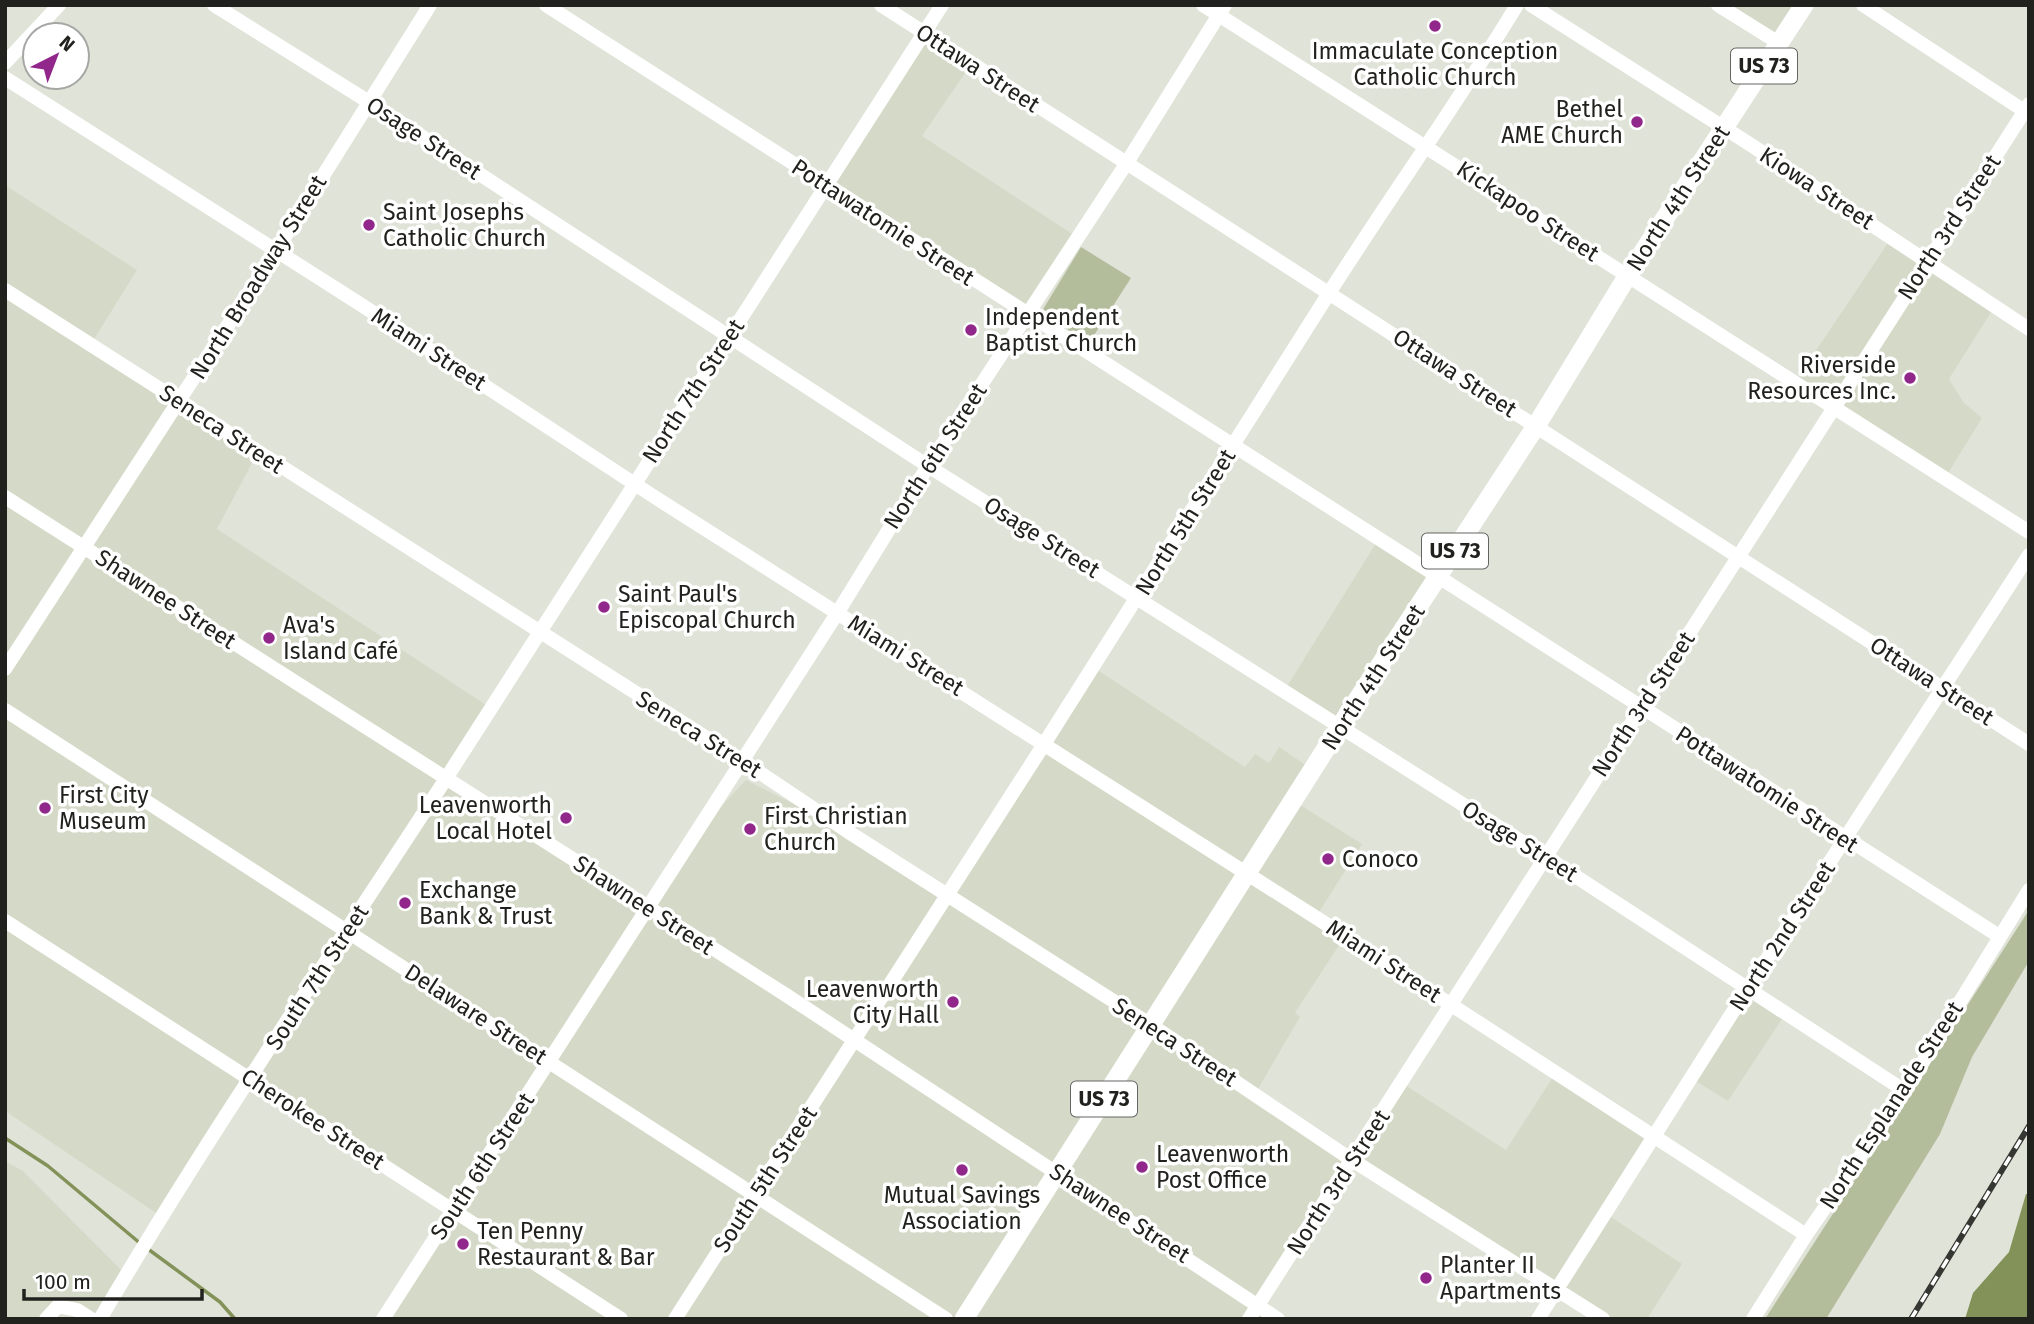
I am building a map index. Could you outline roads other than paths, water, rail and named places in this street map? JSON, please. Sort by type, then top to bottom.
[{"type":"highway","name":"North 4th Street","points":[[1057,1172],[1339,727],[1536,426],[1628,275],[1804,5]]},
{"type":"highway","name":"US 73","points":[[964,1319],[1057,1172]]},
{"type":"street","points":[[5,63],[59,5]]},
{"type":"street","name":"Osage Street","points":[[214,5],[369,102],[928,466],[1546,857],[1905,1091]]},
{"type":"street","name":"North Broadway Street","points":[[5,669],[276,251],[430,5]]},
{"type":"street","name":"Pottawatomie Street","points":[[546,5],[1999,936]]},
{"type":"street","name":"Ottawa Street","points":[[881,5],[2029,744]]},
{"type":"street","name":"North 7th Street","points":[[446,778],[942,5]]},
{"type":"street","name":"Kickapoo Street","points":[[1203,5],[1222,10],[1427,147],[2029,532]]},
{"type":"street","name":"North 5th Street","points":[[856,1040],[1046,744],[1376,219],[1471,81],[1517,5]]},
{"type":"street","name":"Kiowa Street","points":[[1531,5],[1724,127],[2029,329]]},
{"type":"street","points":[[1718,5],[1779,43]]},
{"type":"street","points":[[1863,5],[2027,110]]},
{"type":"street","name":"North 6th Street","points":[[648,908],[838,612],[928,466],[1126,163],[1222,10]]},
{"type":"street","name":"Miami Street","points":[[5,78],[1452,1004],[1806,1235]]},
{"type":"street","name":"North 3rd Street","points":[[1249,1319],[2027,110]]},
{"type":"street","name":"Seneca Street","points":[[5,290],[741,760],[1151,1025],[1352,1160],[1603,1319]]},
{"type":"street","name":"Shawnee Street","points":[[5,497],[856,1040],[1278,1319]]},
{"type":"street","name":"North 2nd Street","points":[[1538,1319],[1748,988],[2029,555]]},
{"type":"street","name":"Delaware Street","points":[[5,710],[946,1319]]},
{"type":"street","name":"South 7th Street","points":[[100,1319],[172,1201],[446,778]]},
{"type":"street","name":"North Esplanade Street","points":[[1753,1319],[1806,1235],[1905,1091],[2029,890]]},
{"type":"street","name":"South 6th Street","points":[[383,1319],[648,908]]},
{"type":"street","name":"Cherokee Street","points":[[5,920],[621,1319]]},
{"type":"street","name":"South 5th Street","points":[[675,1319],[856,1040]]},
{"type":"street","points":[[46,1319],[58,1306],[77,1310],[91,1319]]},
{"type":"waterway","points":[[5,1138],[48,1166],[141,1244]]},
{"type":"waterway","points":[[148,1249],[220,1302],[235,1319]]},
{"type":"railway","points":[[1911,1319],[2029,1126]]},
{"type":"place","name":"Immaculate Conception Catholic Church","points":[[1435,26]]},
{"type":"place","name":"Bethel AME Church","points":[[1637,122]]},
{"type":"place","name":"Saint Josephs Catholic Church","points":[[369,225]]},
{"type":"place","name":"Independent Baptist Church","points":[[971,330]]},
{"type":"place","name":"Riverside Resources Inc.","points":[[1910,378]]},
{"type":"place","name":"Saint Paul's Episcopal Church","points":[[604,607]]},
{"type":"place","name":"Ava's Island Café","points":[[269,638]]},
{"type":"place","name":"First City Museum","points":[[45,808]]},
{"type":"place","name":"Leavenworth Local Hotel","points":[[566,818]]},
{"type":"place","name":"First Christian Church","points":[[750,829]]},
{"type":"place","name":"Conoco","points":[[1328,859]]},
{"type":"place","name":"Exchange Bank & Trust","points":[[405,903]]},
{"type":"place","name":"Leavenworth City Hall","points":[[953,1002]]},
{"type":"place","name":"Leavenworth Post Office","points":[[1142,1167]]},
{"type":"place","name":"Mutual Savings Association","points":[[962,1170]]},
{"type":"place","name":"Ten Penny Restaurant & Bar","points":[[463,1244]]},
{"type":"place","name":"Planter II Apartments","points":[[1426,1278]]}]
